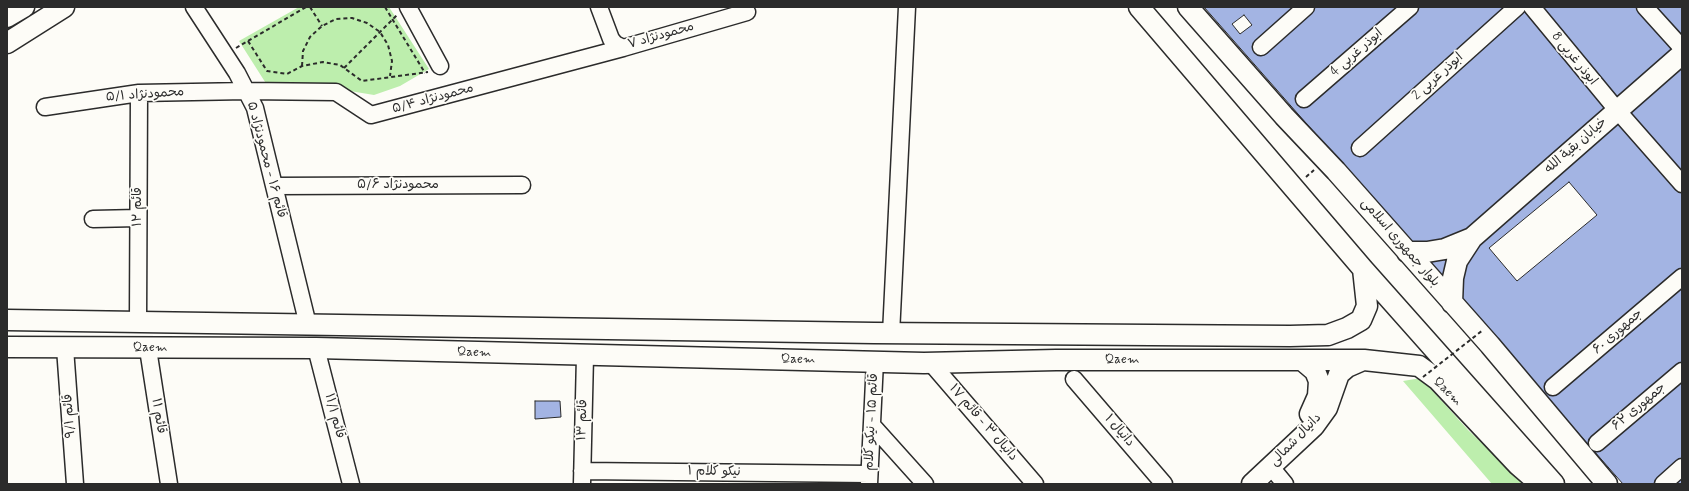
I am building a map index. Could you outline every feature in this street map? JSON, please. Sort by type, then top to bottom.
[{"type":"main road","points":[[7,17],[24,7]]},
{"type":"main road","points":[[7,43],[64,7]]},
{"type":"main road","points":[[1139,7],[1363,269],[1554,484]]},
{"type":"main road","name":"بلوار جمهوری اسلامی","points":[[1188,7],[1452,302],[1607,484]]},
{"type":"main road","name":"خیابان بقیة الله","points":[[1452,302],[1453,278],[1457,261],[1472,238],[1616,110],[1682,54]]},
{"type":"main road","name":"خیابان بقیة الله","points":[[1407,252],[1426,252],[1445,248],[1472,238]]},
{"type":"main road","name":"Qaem","points":[[7,320],[883,334],[1328,335],[1347,328],[1361,320],[1366,306],[1363,269]]},
{"type":"main road","points":[[308,325],[316,348]]},
{"type":"main road","points":[[875,361],[883,334]]},
{"type":"main road","name":"Qaem","points":[[7,347],[148,349],[316,348],[585,356],[931,363],[1056,360],[1364,360],[1419,366],[1438,380],[1518,465],[1540,484]]},
{"type":"main road","name":"دانیال شمالی","points":[[1252,484],[1270,467],[1301,432],[1318,396],[1319,381],[1315,372],[1302,360]]},
{"type":"main road","name":"دانیال شمالی","points":[[1240,484],[1280,448],[1301,432],[1314,426],[1327,408],[1339,374],[1347,367],[1364,360]]},
{"type":"street","name":"محمودنژاد ۷","points":[[599,7],[611,38],[615,44],[623,48],[747,12]]},
{"type":"street","points":[[883,334],[907,7]]},
{"type":"street","points":[[1261,47],[1306,7]]},
{"type":"street","name":"ابوذر غربی 4","points":[[1304,99],[1410,7]]},
{"type":"street","name":"ابوذر غربی 2","points":[[1360,148],[1517,7]]},
{"type":"street","name":"ابوذر غربی 8","points":[[1532,7],[1616,110],[1682,184]]},
{"type":"street","points":[[1645,7],[1682,48]]},
{"type":"street","name":"قائم ۱۶ - محمودنژاد ۵","points":[[198,8],[255,108],[308,325]]},
{"type":"street","points":[[405,9],[440,66]]},
{"type":"street","name":"محمودنژاد ۵/۴","points":[[246,91],[336,92],[371,115],[623,48]]},
{"type":"street","name":"محمودنژاد ۵/۱","points":[[44,107],[139,93],[246,91]]},
{"type":"street","name":"قائم ۱۲","points":[[138,322],[139,93]]},
{"type":"street","name":"محمودنژاد ۵/۶","points":[[274,186],[522,185]]},
{"type":"street","points":[[93,218],[138,218]]},
{"type":"street","name":"جمهوری ۶۰","points":[[1553,387],[1682,277]]},
{"type":"street","name":"قائم ۹/۱","points":[[65,348],[75,484]]},
{"type":"street","name":"قائم ۱۱/۱","points":[[316,348],[351,484]]},
{"type":"street","name":"قائم ۱۱","points":[[148,349],[169,484]]},
{"type":"street","name":"قائم ۱۳","points":[[582,478],[585,356]]},
{"type":"street","name":"قائم ۱۵ - نیکو کلام","points":[[869,479],[875,361]]},
{"type":"street","name":"دانیال ۳ - قائم ۱۷","points":[[931,363],[1035,484]]},
{"type":"street","name":"جمهوری ۶۲","points":[[1597,443],[1682,371]]},
{"type":"street","name":"دانیال ۱","points":[[1074,379],[1164,484]]},
{"type":"street","points":[[872,425],[925,484]]},
{"type":"street","points":[[1270,467],[1285,484]]},
{"type":"street","points":[[1663,484],[1682,467]]},
{"type":"street","name":"نیکو کلام ۱","points":[[582,478],[869,479]]},
{"type":"path","points":[[225,55],[306,7]]},
{"type":"path","points":[[310,7],[322,26]]},
{"type":"path","points":[[385,7],[425,73]]},
{"type":"path","points":[[344,68],[405,9]]},
{"type":"path","points":[[302,66],[304,51],[310,37],[322,26],[336,19],[352,18],[367,23],[380,32],[388,45],[392,61],[390,76]]},
{"type":"path","points":[[248,41],[267,71],[287,74],[302,66],[323,62],[340,65],[362,80],[425,73],[440,66]]},
{"type":"path","points":[[1294,187],[1326,160]]},
{"type":"path","points":[[1423,377],[1483,330]]},
{"type":"green space","points":[[299,7],[389,7],[429,69],[400,86],[374,95],[308,84],[267,85],[239,41]]},
{"type":"green space","points":[[1421,378],[1468,430],[1525,484],[1492,484],[1403,381]]},
{"type":"building","points":[[1204,7],[1682,7],[1682,484],[1623,484]]},
{"type":"building","points":[[1244,15],[1252,25],[1240,34],[1232,24]]},
{"type":"building","points":[[1569,182],[1597,215],[1517,281],[1489,248]]},
{"type":"building","points":[[535,401],[560,401],[561,417],[535,419]]}]
